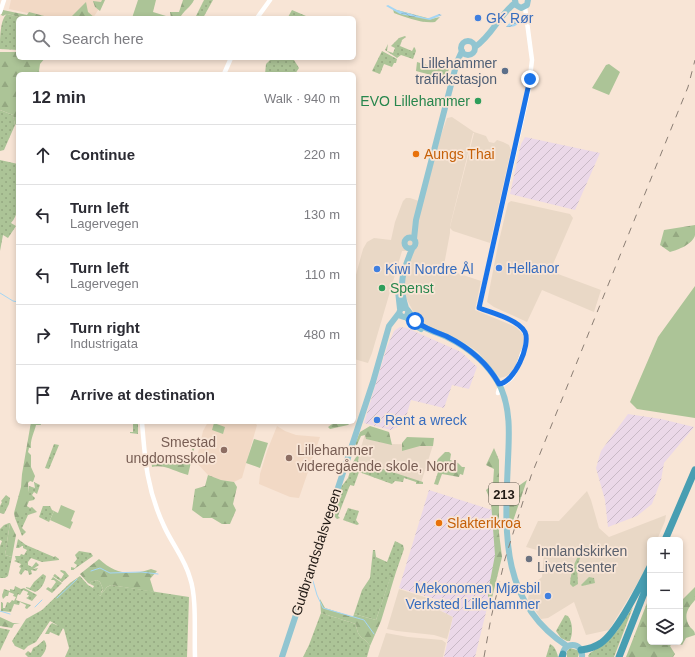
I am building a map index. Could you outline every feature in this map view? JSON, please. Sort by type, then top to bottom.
[{"type":"highway","points":[[666,537],[695,470]]},
{"type":"highway","points":[[663,537],[675,511],[682,500]]},
{"type":"highway","points":[[582,655],[597,646],[611,634],[647,572]]},
{"type":"highway","points":[[618,657],[647,585]]},
{"type":"main road","points":[[464,53],[473,54],[474,45],[488,34],[505,13],[519,5],[527,5],[528,0]]},
{"type":"main road","points":[[464,53],[462,47],[464,43],[470,41],[474,45]]},
{"type":"main road","points":[[409,248],[416,245],[412,238],[416,222],[456,65],[464,53]]},
{"type":"main road","points":[[403,313],[398,288],[401,282],[409,248],[405,242],[412,238]]},
{"type":"main road","name":"Gudbrandsdalsvegen","points":[[282,657],[373,382],[390,323],[403,313]]},
{"type":"main road","name":"213","points":[[403,313],[421,325],[461,346],[471,353],[487,367],[501,388],[506,405],[508,423],[506,526],[510,561],[516,585],[524,602],[534,617],[555,639],[564,653],[571,645],[576,645],[582,655]]},
{"type":"street","points":[[0,12],[4,0]]},
{"type":"street","points":[[258,16],[270,0]]},
{"type":"street","points":[[501,388],[504,387],[517,366],[525,346],[525,332],[517,324],[497,314],[479,308],[528,93],[532,69],[532,49],[526,21],[519,5]]},
{"type":"street","points":[[225,72],[230,60]]},
{"type":"street","points":[[501,388],[510,378]]},
{"type":"street","points":[[142,424],[145,464],[151,491],[163,524],[186,567],[192,583],[194,657]]},
{"type":"shaded area","points":[[11,0],[103,0],[94,16],[41,16],[9,9]]},
{"type":"shaded area","points":[[452,117],[474,132],[486,136],[489,142],[494,143],[497,140],[503,142],[509,145],[511,150],[490,243],[453,231],[450,228],[444,265],[444,267],[450,268],[454,272],[481,281],[475,310],[516,327],[523,334],[524,343],[515,368],[507,376],[500,378],[478,352],[466,344],[424,325],[415,315],[404,294],[404,280],[412,251],[402,251],[368,363],[356,360],[356,275],[363,249],[367,242],[374,238],[391,240],[395,222],[403,201],[406,198],[422,202],[447,118]],"holes":[[[473,133],[474,133],[450,227]]]},
{"type":"shaded area","points":[[525,137],[600,153],[575,210],[510,194],[521,144]]},
{"type":"shaded area","points":[[511,201],[570,214],[573,218],[550,271],[601,290],[594,312],[542,290],[527,322],[494,307],[487,302],[498,245],[508,203]]},
{"type":"shaded area","points":[[400,327],[407,328],[461,352],[477,367],[469,389],[452,385],[444,408],[411,400],[402,425],[391,430],[364,423],[387,347],[394,331]]},
{"type":"shaded area","points":[[628,414],[661,419],[694,427],[664,463],[661,480],[652,504],[637,516],[608,527],[605,500],[596,468],[601,451]]},
{"type":"shaded area","name":"Smestad ungdomsskole","points":[[207,424],[257,425],[242,478],[234,482],[221,480],[208,475],[196,462],[203,431]]},
{"type":"shaded area","name":"Lillehammer videregående skole, Nord","points":[[277,426],[296,435],[320,437],[299,498],[290,497],[259,484],[260,474],[267,451]]},
{"type":"shaded area","points":[[365,434],[391,444],[433,445],[421,483],[357,461]]},
{"type":"shaded area","points":[[429,490],[492,510],[496,555],[488,604],[475,657],[444,657],[453,617],[440,610],[435,599],[399,588]]},
{"type":"shaded area","points":[[587,491],[599,528],[609,537],[666,515],[658,537],[647,537],[647,566],[609,630],[586,635],[574,602],[548,618],[541,619],[528,599],[530,587],[542,577],[544,552],[526,547],[538,521],[559,521]]},
{"type":"shaded area","points":[[399,589],[434,600],[439,610],[453,617],[447,639],[434,635],[387,629]]},
{"type":"shaded area","points":[[386,633],[408,637],[442,640],[446,643],[443,657],[378,657]]},
{"type":"green space","points":[[102,0],[105,0],[100,11],[95,7],[93,1],[101,2]]},
{"type":"green space","points":[[138,0],[156,0],[153,12],[166,16],[133,16]]},
{"type":"green space","points":[[183,0],[194,0],[181,16],[171,16],[170,12],[179,12]]},
{"type":"green space","points":[[204,0],[213,0],[204,16],[196,16]]},
{"type":"green space","points":[[86,2],[88,12],[93,16],[72,16]]},
{"type":"green space","points":[[393,9],[431,19],[440,17],[435,22],[420,21],[394,13]]},
{"type":"green space","points":[[3,10],[27,15],[29,12],[44,16],[16,16],[7,14],[3,16],[1,15]]},
{"type":"green space","points":[[292,10],[306,16],[289,16]]},
{"type":"green space","points":[[7,14],[16,16],[16,50],[0,49],[0,35]]},
{"type":"green space","points":[[406,37],[402,40],[400,46],[412,51],[414,47],[415,48],[416,51],[413,59],[401,55],[397,58],[385,50],[388,44],[387,51],[393,53],[395,48],[391,46],[399,38]]},
{"type":"green space","points":[[382,51],[397,59],[396,63],[394,63],[392,67],[384,64],[380,74],[372,71]]},
{"type":"green space","points":[[0,52],[16,52],[16,60],[43,60],[40,64],[39,72],[16,72],[16,124],[15,125],[13,115],[0,110]]},
{"type":"green space","points":[[270,60],[294,60],[299,68],[296,72],[265,72],[266,64]]},
{"type":"green space","points":[[417,62],[449,69],[446,79],[416,71]]},
{"type":"green space","points":[[609,64],[620,72],[609,95],[592,88],[606,65]]},
{"type":"green space","points":[[0,110],[13,115],[15,125],[4,150],[0,151]]},
{"type":"green space","points":[[0,160],[16,164],[16,214],[11,223],[16,226],[8,238],[3,235],[0,251]]},
{"type":"green space","points":[[695,225],[694,238],[685,246],[670,252],[660,245],[664,230]]},
{"type":"green space","points":[[695,286],[695,418],[637,409],[630,402],[658,337]]},
{"type":"green space","points":[[31,424],[41,424],[36,425],[31,448],[29,448],[28,452],[31,455],[31,467],[35,476],[33,482],[30,481],[28,483],[26,509],[20,516],[15,518],[14,513],[21,487]]},
{"type":"green space","points":[[133,424],[138,424],[138,434],[130,433],[133,432]]},
{"type":"green space","points":[[214,424],[225,427],[223,434],[212,430]]},
{"type":"green space","points":[[332,424],[349,424],[330,429],[328,427]]},
{"type":"green space","points":[[370,426],[389,432],[392,445],[366,439],[365,435],[361,436],[357,445],[355,444],[360,432]]},
{"type":"green space","points":[[407,437],[434,438],[433,446],[420,446],[402,451],[402,443]]},
{"type":"green space","points":[[195,438],[196,441],[188,475],[166,467],[152,467],[151,459],[155,456],[182,464],[189,461]]},
{"type":"green space","points":[[254,439],[268,443],[260,468],[246,463]]},
{"type":"green space","points":[[54,444],[59,445],[49,469],[45,468]]},
{"type":"green space","points":[[494,448],[499,460],[499,533],[502,557],[491,602],[488,598],[488,592],[495,555],[491,502],[486,490],[493,484],[494,469],[486,465]]},
{"type":"green space","points":[[445,452],[449,452],[451,454],[450,460],[458,463],[462,467],[465,467],[463,475],[460,474],[459,477],[442,474],[438,485],[434,484],[438,472],[433,470],[438,459]]},
{"type":"green space","points":[[358,454],[358,461],[423,482],[423,484],[416,484],[416,482],[404,478],[403,482],[395,481],[392,484],[359,472],[354,486],[350,485],[338,516],[340,518],[337,519],[334,516],[334,513],[341,487],[348,478],[353,462]]},
{"type":"green space","points":[[208,475],[221,480],[234,482],[237,487],[233,504],[236,510],[230,524],[222,524],[212,518],[203,518],[192,510],[195,489],[205,486]]},
{"type":"green space","points":[[527,480],[510,530],[508,523],[509,486],[517,487]]},
{"type":"green space","points":[[34,482],[40,485],[37,494],[34,492],[32,495],[35,498],[34,500],[29,501],[27,506],[30,508],[32,507],[37,512],[28,515],[22,528],[26,532],[22,536],[15,518],[26,504],[29,486],[35,488]]},
{"type":"green space","points":[[6,495],[10,498],[4,514],[0,513],[0,506],[1,501]]},
{"type":"green space","points":[[61,505],[75,511],[70,529],[50,520],[54,511],[58,513]]},
{"type":"green space","points":[[43,506],[50,506],[54,511],[49,522],[39,517]]},
{"type":"green space","points":[[348,508],[359,511],[356,520],[359,524],[357,525],[343,520]]},
{"type":"green space","points":[[9,523],[5,555],[12,557],[8,576],[5,578],[0,578],[0,546],[2,541],[0,540],[0,529]]},
{"type":"green space","points":[[10,523],[16,535],[12,557],[5,555]]},
{"type":"green space","points":[[18,539],[26,545],[54,557],[55,556],[59,560],[42,562],[31,558],[28,565],[32,567],[36,562],[39,565],[33,569],[38,568],[36,571],[31,570],[32,574],[29,575],[28,571],[25,570],[21,575],[19,573],[21,568],[19,567],[21,564],[14,561],[16,560],[15,556],[20,556],[21,554],[24,555],[27,550],[23,548],[23,546],[16,548]]},
{"type":"green space","points":[[395,541],[403,545],[404,549],[396,572],[392,573],[376,620],[354,614],[362,590],[370,578],[373,550],[375,550],[376,557],[387,562]]},
{"type":"green space","points":[[586,546],[589,547],[582,555],[578,564],[578,584],[573,587],[570,584],[573,568],[579,554]]},
{"type":"green space","points":[[79,551],[91,553],[93,556],[73,570],[71,570],[71,567],[75,568],[77,565],[74,563],[77,559],[75,555]]},
{"type":"green space","points":[[99,559],[117,571],[130,573],[151,569],[157,571],[150,579],[154,592],[111,585],[107,587],[100,596],[97,595],[102,592],[103,589],[100,582],[97,580],[91,582],[90,584],[80,574]]},
{"type":"green space","points":[[60,571],[65,571],[69,576],[62,582],[53,576],[55,574],[61,579],[64,574]]},
{"type":"green space","points":[[392,572],[396,572],[381,621],[370,646],[359,635],[356,624],[321,613],[320,599],[325,608],[353,617],[354,614],[376,620]]},
{"type":"green space","points":[[43,574],[46,576],[39,590],[35,592],[26,588],[30,588]]},
{"type":"green space","points":[[80,576],[93,588],[94,586],[90,584],[91,582],[97,580],[100,582],[103,589],[99,596],[107,587],[111,585],[189,597],[187,657],[65,657],[69,648],[64,629],[50,621],[36,642],[24,650],[15,646],[12,641],[26,619],[42,610],[70,583]]},
{"type":"green space","points":[[53,577],[62,583],[52,593],[46,589],[48,587],[51,589],[56,582],[51,580]]},
{"type":"green space","points":[[589,577],[594,578],[595,583],[582,586],[581,585]]},
{"type":"green space","points":[[15,586],[21,589],[24,588],[37,595],[32,601],[26,598],[29,595],[27,595],[28,592],[23,590],[20,595],[18,594],[16,600],[31,605],[27,609],[25,608],[26,605],[20,602],[19,605],[14,604],[11,612],[1,611],[1,602],[3,603],[3,608],[5,608],[7,602],[10,603],[12,600],[14,601],[16,597],[13,596],[14,594],[9,592],[8,596],[3,599],[2,596],[4,589],[10,591],[10,589],[14,590]]},
{"type":"green space","points":[[695,587],[695,600],[690,606],[686,616],[695,635],[686,638],[683,643],[683,609],[683,599]]},
{"type":"green space","points":[[647,603],[647,645],[671,645],[670,646],[675,654],[673,657],[626,657]]},
{"type":"green space","points":[[633,607],[614,657],[589,657],[588,656],[590,653],[606,643],[617,631]]},
{"type":"green space","points":[[321,613],[356,624],[359,635],[370,646],[367,657],[303,657]]},
{"type":"green space","points":[[565,615],[568,616],[572,625],[572,635],[570,641],[561,638],[556,631]]},
{"type":"green space","points":[[0,617],[13,623],[20,623],[14,624],[12,628],[0,626]]},
{"type":"green space","points":[[52,623],[63,628],[59,636],[50,632],[49,634],[45,634]]},
{"type":"green space","points":[[0,628],[10,630],[0,651]]},
{"type":"green space","points":[[44,640],[46,647],[41,657],[28,657],[25,654],[28,651],[31,653],[33,648]]},
{"type":"green space","points":[[550,644],[556,651],[558,657],[546,657]]},
{"type":"green space","points":[[570,648],[577,650],[579,653],[578,657],[567,657],[567,651]]},
{"type":"water","points":[[388,5],[397,10],[426,18],[439,14],[442,15],[430,20],[400,14],[386,6]]},
{"type":"water","points":[[519,20],[520,22],[517,25],[506,27],[511,21]]},
{"type":"waterway","points":[[0,293],[16,302]]},
{"type":"waterway","points":[[91,571],[100,568],[110,573],[141,572],[158,574]]},
{"type":"waterway","points":[[57,598],[77,579]]},
{"type":"waterway","points":[[313,581],[323,608],[364,620],[374,634]]},
{"type":"waterway","points":[[35,607],[42,600]]},
{"type":"waterway","points":[[0,611],[10,614]]},
{"type":"railway","points":[[484,657],[491,618],[505,559],[531,476],[688,87],[695,60]]},
{"type":"place","name":"GK Rør","points":[[478,18]]},
{"type":"place","name":"Lillehammer trafikkstasjon","points":[[505,71]]},
{"type":"place","name":"EVO Lillehammer","points":[[478,101]]},
{"type":"place","name":"Aungs Thai","points":[[416,154]]},
{"type":"place","name":"Hellanor","points":[[499,268]]},
{"type":"place","name":"Kiwi Nordre Ål","points":[[377,269]]},
{"type":"place","name":"Spenst","points":[[382,288]]},
{"type":"place","name":"Rent a wreck","points":[[377,420]]},
{"type":"place","name":"Smestad ungdomsskole","points":[[224,450]]},
{"type":"place","name":"Lillehammer videregående skole, Nord","points":[[289,458]]},
{"type":"place","name":"Slakterikroa","points":[[439,523]]},
{"type":"place","name":"Innlandskirken Livets senter","points":[[529,559]]},
{"type":"place","name":"Mekonomen Mjøsbil Verksted Lillehammer","points":[[548,596]]},
{"type":"route","points":[[415,321],[446,336],[472,352],[487,367],[499,384],[502,384],[510,378],[515,371],[525,346],[525,332],[517,324],[490,311],[479,308],[530,79]]}]
